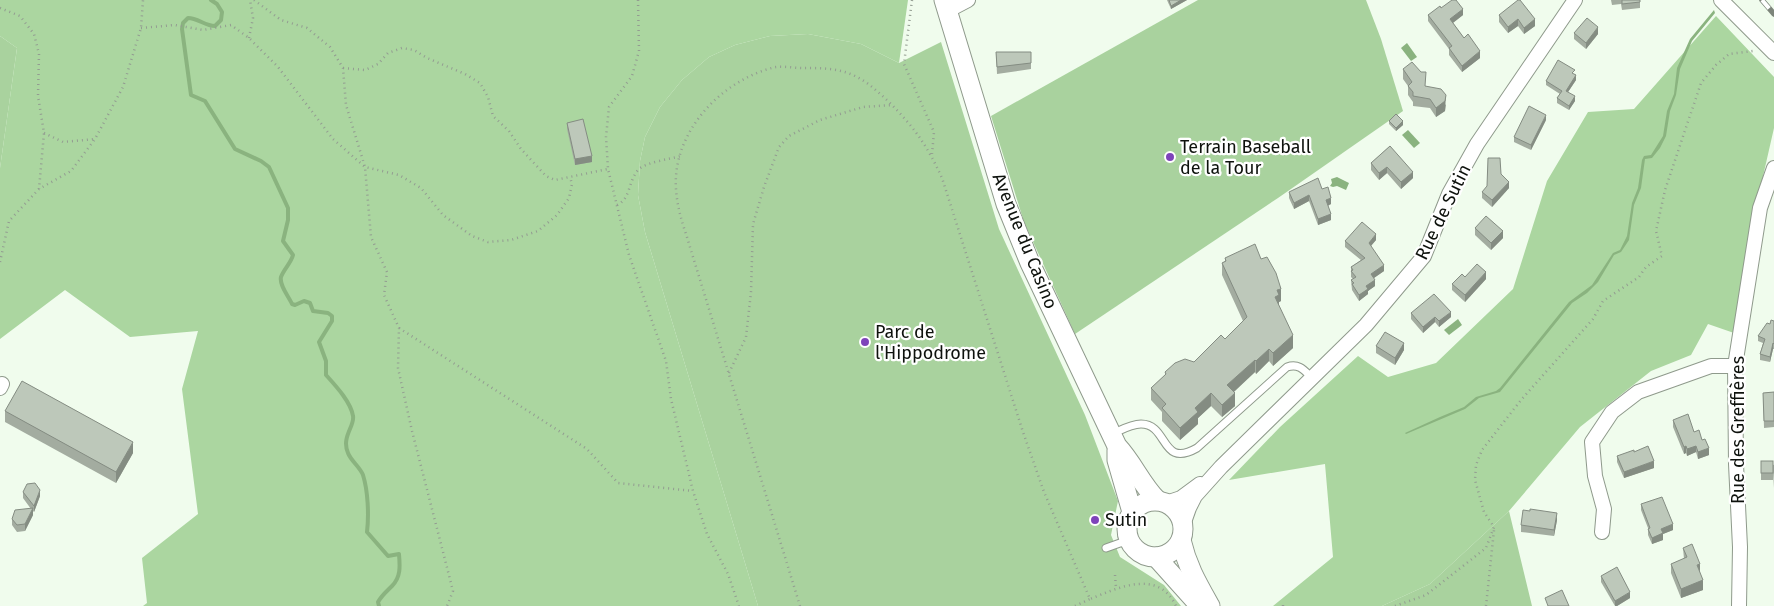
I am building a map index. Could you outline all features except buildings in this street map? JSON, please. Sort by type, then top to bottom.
[{"type":"street","points":[[946,6],[968,0]]},
{"type":"street","name":"Rue de Sutin","points":[[1182,532],[1189,508],[1195,496],[1221,466],[1366,325],[1424,256],[1449,194],[1478,144],[1575,0]]},
{"type":"street","points":[[1721,0],[1767,53]]},
{"type":"street","name":"Avenue du Casino","points":[[946,6],[1006,204],[1030,263],[1115,440]]},
{"type":"street","name":"Rue des Greffières","points":[[1739,606],[1740,547],[1736,464],[1735,366],[1760,208],[1774,168]]},
{"type":"street","points":[[1602,532],[1604,510],[1596,476],[1592,442],[1612,412],[1638,392],[1711,366],[1735,366]]},
{"type":"street","points":[[1115,440],[1142,482],[1162,502],[1174,508],[1180,515],[1186,561],[1210,606]]},
{"type":"street","points":[[1115,440],[1118,460],[1132,512]]},
{"type":"street","name":"Rue de Sutin","points":[[1162,502],[1181,498],[1221,466]]},
{"type":"street","points":[[1162,502],[1148,501],[1139,505],[1132,512],[1127,526],[1130,541],[1140,553],[1156,557],[1171,553],[1182,532]]},
{"type":"street","points":[[1156,557],[1200,606]]},
{"type":"lane","points":[[1115,440],[1131,426],[1142,424],[1153,428],[1172,452],[1178,455],[1187,454],[1197,448],[1287,367],[1298,366],[1312,378]]},
{"type":"lane","points":[[1106,548],[1120,542],[1130,541]]},
{"type":"path","points":[[0,262],[9,221],[39,189],[71,171],[95,139],[123,87],[141,28],[143,0]]},
{"type":"path","points":[[249,38],[253,18],[250,0]]},
{"type":"path","points":[[254,0],[281,20],[307,28],[330,47],[343,68],[346,105],[364,167],[371,237],[387,272],[384,294],[399,328],[398,368],[412,431],[453,590],[447,606]]},
{"type":"path","points":[[638,0],[639,51],[632,76],[609,107],[606,137],[608,168],[629,255],[666,360],[671,399],[693,491],[707,534],[728,574],[739,606]]},
{"type":"path","points":[[912,0],[904,64],[934,132],[932,155]]},
{"type":"path","points":[[0,8],[20,16],[34,34],[39,54],[38,96],[44,133],[39,189]]},
{"type":"path","points":[[141,28],[175,25],[203,30],[231,25],[249,38],[278,67],[333,139],[364,167],[399,175],[421,188],[443,215],[472,236],[488,242],[511,240],[538,230],[557,215],[569,198],[572,184],[570,177]]},
{"type":"path","points":[[343,68],[365,70],[378,64],[388,53],[402,48],[414,50],[480,83],[488,97],[493,116],[546,176],[555,180],[608,168]]},
{"type":"path","points":[[1486,606],[1494,527],[1484,512],[1475,480],[1476,465],[1482,450],[1521,400],[1593,319],[1603,301],[1639,277],[1646,267],[1662,256],[1656,232],[1664,190],[1702,83],[1716,65],[1729,54],[1754,51],[1767,53]]},
{"type":"path","points":[[800,606],[679,212],[676,188],[680,156],[689,133],[705,109],[734,84],[750,76],[778,67],[824,68],[854,75],[871,86],[909,122],[932,155],[946,191],[1023,432],[1048,500],[1090,599]]},
{"type":"path","points":[[728,375],[746,337],[751,292],[753,224],[764,186],[779,147],[789,136],[820,120],[863,107],[892,105]]},
{"type":"path","points":[[44,133],[63,142],[95,139]]},
{"type":"path","points":[[617,205],[625,199],[631,181],[640,168],[680,156]]},
{"type":"path","points":[[399,328],[587,450],[618,483],[693,491]]},
{"type":"path","points":[[1395,606],[1426,595],[1486,548],[1494,527]]},
{"type":"path","points":[[1115,575],[1116,588]]},
{"type":"path","points":[[1076,606],[1116,588],[1144,583],[1162,590],[1176,606]]},
{"type":"path","points":[[1283,601],[1283,606]]},
{"type":"shaded area","points":[[0,0],[908,0],[899,63],[861,44],[808,34],[770,36],[735,45],[709,57],[682,80],[660,107],[645,137],[640,161],[638,195],[645,232],[758,606],[143,606],[147,603],[142,558],[198,514],[182,389],[198,331],[130,337],[65,290],[0,339],[0,168],[17,48],[0,36]]},
{"type":"shaded area","name":"Terrain Baseball de la Tour","points":[[1198,0],[1366,0],[1381,39],[1403,111],[1278,198],[1075,334],[1024,222],[991,116]]},
{"type":"shaded area","points":[[1714,10],[1715,13],[1692,41],[1680,69],[1666,136],[1652,158],[1645,159],[1641,188],[1634,205],[1629,240],[1621,252],[1614,255],[1598,282],[1587,293],[1572,303],[1500,392],[1479,398],[1465,409],[1406,434],[1464,407],[1476,397],[1500,388],[1569,302],[1592,285],[1613,253],[1620,250],[1627,236],[1642,160],[1644,156],[1651,155],[1663,136],[1667,111],[1674,94],[1677,68],[1690,39]]},
{"type":"shaded area","points":[[1716,16],[1774,77],[1774,128],[1756,207],[1734,333],[1708,324],[1691,355],[1651,371],[1580,427],[1509,511],[1430,584],[1382,606],[1273,606],[1333,557],[1325,464],[1229,480],[1280,427],[1358,356],[1388,377],[1436,363],[1513,289],[1547,181],[1588,112],[1634,109]]},
{"type":"shaded area","name":"Parc de l'Hippodrome","points":[[808,34],[861,44],[899,63],[941,42],[999,229],[1085,415],[1118,501],[1111,535],[1120,557],[1164,585],[1181,606],[758,606],[645,232],[638,195],[640,161],[645,137],[660,107],[682,80],[709,57],[735,45],[770,36]]},
{"type":"shaded area","points":[[0,36],[17,48],[0,168]]},
{"type":"shaded area","points":[[1407,43],[1417,57],[1411,61],[1401,48]]},
{"type":"shaded area","points":[[1408,130],[1420,143],[1414,148],[1402,135]]},
{"type":"shaded area","points":[[1337,177],[1349,183],[1346,190],[1337,186],[1330,186],[1332,183],[1331,179]]},
{"type":"shaded area","points":[[1458,319],[1462,325],[1449,335],[1444,330]]},
{"type":"shaded area","points":[[1509,511],[1532,606],[1382,606],[1430,584]]},
{"type":"waterway","points":[[211,0],[217,4],[222,12],[221,20],[215,26],[188,18],[183,23],[182,29],[191,95],[205,101],[235,149],[261,161],[269,167],[288,208],[288,220],[283,241],[293,255],[282,274],[281,280],[292,304],[295,305],[304,301],[310,303],[313,311],[328,313],[332,316],[332,321],[319,342],[326,361],[326,375],[346,400],[352,411],[353,420],[347,437],[346,447],[349,456],[362,472],[365,481],[368,503],[367,532],[388,556],[399,554],[400,567],[397,579],[378,602],[379,606]]},
{"type":"railway","points":[[1762,0],[1774,14]]},
{"type":"place","name":"Terrain Baseball de la Tour","points":[[1170,157]]},
{"type":"place","name":"Parc de l'Hippodrome","points":[[865,342]]},
{"type":"place","name":"Sutin","points":[[1095,520]]}]
